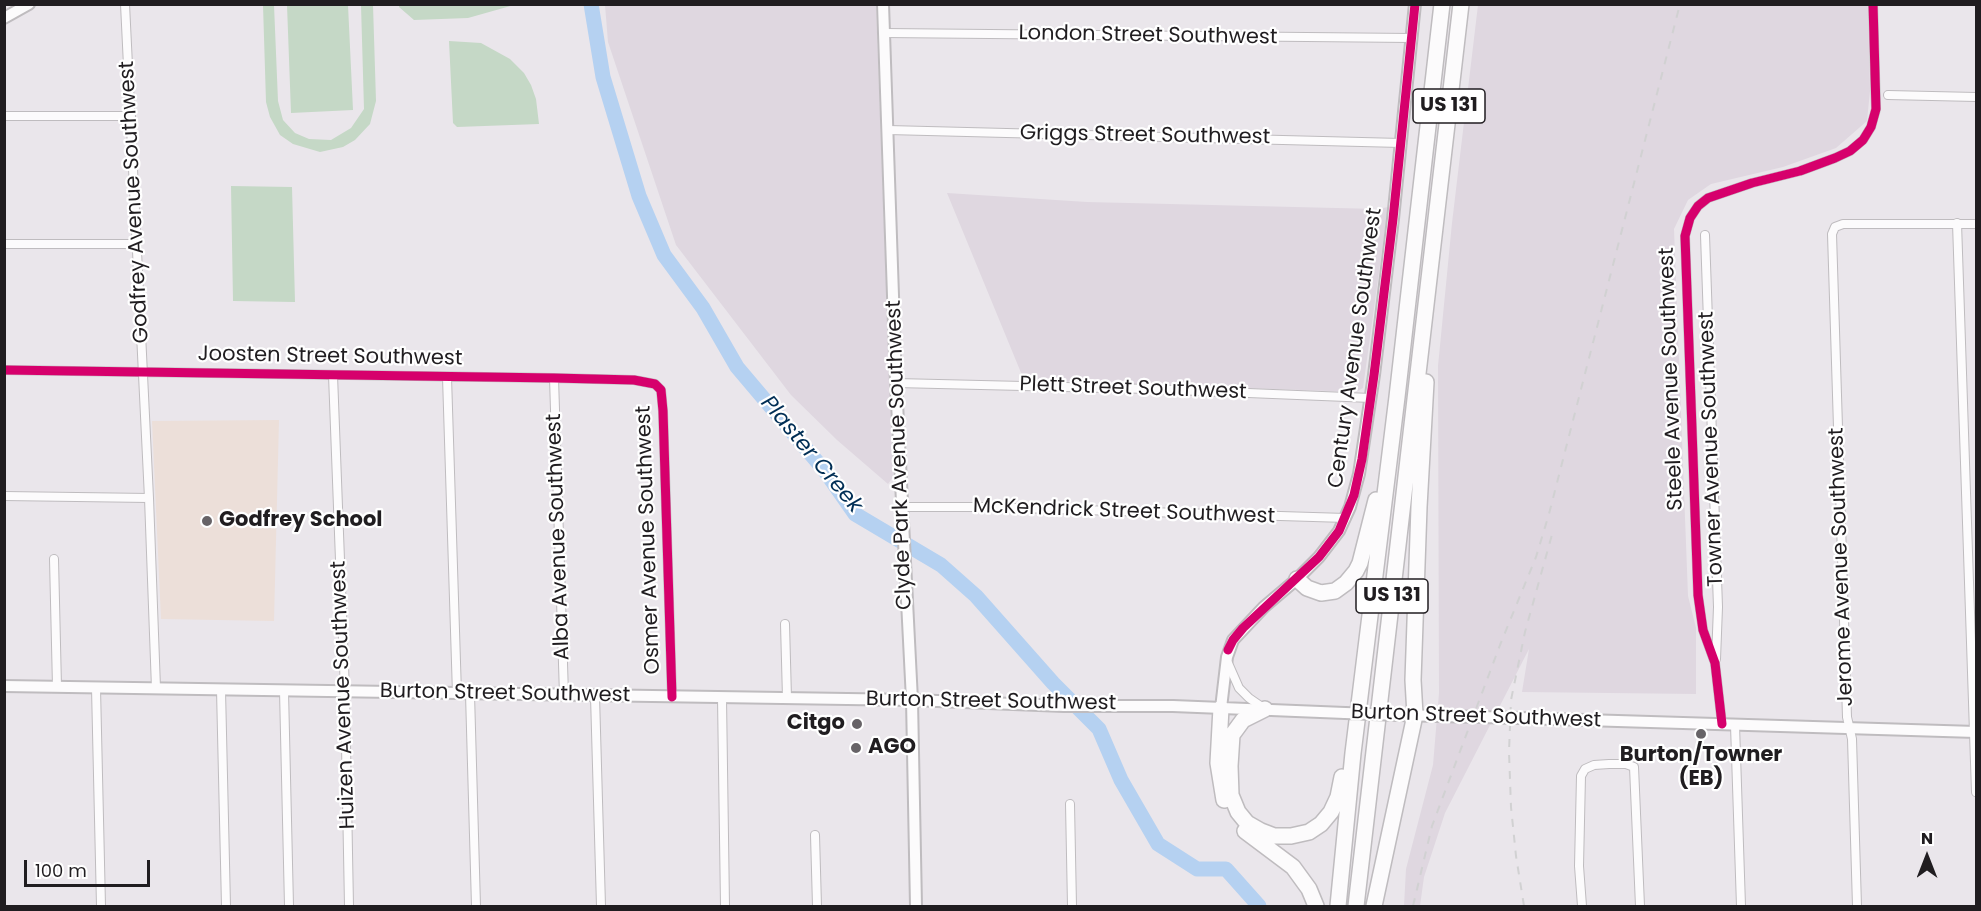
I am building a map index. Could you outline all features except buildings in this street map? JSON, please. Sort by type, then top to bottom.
[{"type":"highway","name":"US 131","points":[[1338,906],[1353,753],[1442,4]]},
{"type":"highway","name":"US 131","points":[[1356,906],[1461,4]]},
{"type":"highway","points":[[1374,906],[1413,680],[1420,466],[1427,378],[1428,286]]},
{"type":"highway","points":[[1297,579],[1307,588],[1325,593],[1340,588],[1356,571],[1367,541],[1394,421]]},
{"type":"highway","points":[[1221,708],[1218,772],[1228,812],[1246,832],[1284,859],[1299,874],[1316,906]]},
{"type":"highway","points":[[1265,709],[1243,720],[1233,732],[1230,766],[1230,787],[1234,806],[1247,823],[1261,831],[1274,836],[1291,836],[1309,832],[1321,824],[1335,806],[1344,770],[1353,753]]},
{"type":"main road","points":[[4,18],[29,4]]},
{"type":"main road","name":"Clyde Park Avenue Southwest","points":[[883,4],[903,551],[912,699],[916,906]]},
{"type":"main road","name":"Century Avenue Southwest","points":[[1221,708],[1230,645],[1237,634],[1297,579],[1334,538],[1346,518],[1359,474],[1371,398],[1415,4]]},
{"type":"main road","name":"Burton Street Southwest","points":[[4,686],[912,699],[1093,707],[1173,706],[1976,732]]},
{"type":"street","name":"Godfrey Avenue Southwest","points":[[125,4],[156,688]]},
{"type":"street","name":"Steele Avenue Southwest","points":[[1722,724],[1715,663],[1703,630],[1698,595],[1685,236],[1690,218],[1698,206],[1708,198],[1752,183],[1800,171],[1835,158],[1850,151],[1863,140],[1871,127],[1876,109],[1873,4]]},
{"type":"street","name":"London Street Southwest","points":[[884,33],[1412,38]]},
{"type":"street","points":[[1888,95],[1977,97]]},
{"type":"street","points":[[4,116],[131,116]]},
{"type":"street","name":"Griggs Street Southwest","points":[[888,130],[1401,143]]},
{"type":"street","points":[[1977,224],[1957,223],[1977,792]]},
{"type":"street","name":"Jerome Avenue Southwest","points":[[1857,906],[1852,739],[1847,717],[1832,234],[1835,227],[1843,224],[1957,223]]},
{"type":"street","name":"Towner Avenue Southwest","points":[[1705,235],[1718,608],[1715,663]]},
{"type":"street","points":[[4,244],[137,244]]},
{"type":"street","name":"Joosten Street Southwest","points":[[4,370],[554,378],[634,380],[655,384]]},
{"type":"street","name":"Huizen Avenue Southwest","points":[[333,375],[345,692],[349,906]]},
{"type":"street","points":[[447,377],[457,694]]},
{"type":"street","name":"Alba Avenue Southwest","points":[[554,378],[564,695]]},
{"type":"street","name":"Plett Street Southwest","points":[[896,383],[1371,398]]},
{"type":"street","name":"Osmer Avenue Southwest","points":[[655,384],[661,390],[663,411],[672,697]]},
{"type":"street","points":[[4,496],[149,498]]},
{"type":"street","name":"McKendrick Street Southwest","points":[[902,513],[984,507],[1346,518]]},
{"type":"street","points":[[54,559],[57,687]]},
{"type":"street","points":[[785,624],[787,698]]},
{"type":"street","points":[[1227,657],[1239,688],[1248,698],[1265,709]]},
{"type":"street","points":[[96,688],[101,906]]},
{"type":"street","points":[[221,690],[226,906]]},
{"type":"street","points":[[284,691],[289,906]]},
{"type":"street","points":[[470,694],[476,906]]},
{"type":"street","points":[[595,696],[600,906]]},
{"type":"street","points":[[722,698],[725,906]]},
{"type":"street","points":[[1735,725],[1741,906]]},
{"type":"street","points":[[1582,906],[1579,866],[1581,776],[1585,770],[1594,765],[1609,764],[1626,764],[1634,767],[1640,906]]},
{"type":"street","points":[[1070,804],[1072,906]]},
{"type":"street","points":[[815,835],[817,906]]},
{"type":"shaded area","points":[[605,5],[876,5],[893,477],[888,484],[837,440],[791,395],[676,245],[608,42]]},
{"type":"shaded area","points":[[1478,5],[1868,5],[1870,91],[1867,121],[1836,148],[1783,167],[1711,184],[1688,200],[1674,229],[1688,596],[1696,628],[1696,694],[1522,692],[1529,649],[1445,813],[1424,877],[1420,906],[1404,906],[1406,869],[1433,765],[1439,693],[1438,366],[1452,223]]},
{"type":"shaded area","points":[[947,193],[1087,202],[1378,209],[1388,207],[1363,388],[1356,392],[1024,380]]},
{"type":"shaded area","points":[[279,420],[274,621],[161,619],[152,421]]},
{"type":"green space","points":[[399,4],[514,5],[468,18],[414,20],[399,7]]},
{"type":"green space","points":[[263,5],[274,5],[278,101],[283,120],[295,133],[309,139],[331,140],[351,128],[364,109],[361,5],[373,5],[376,101],[370,124],[355,140],[343,147],[320,152],[293,144],[280,135],[270,117],[266,102]]},
{"type":"green space","points":[[287,5],[348,5],[353,110],[291,113]]},
{"type":"green space","points":[[449,41],[481,43],[510,59],[524,73],[531,85],[536,99],[539,124],[457,127],[453,123]]},
{"type":"green space","points":[[231,186],[292,187],[295,302],[233,301]]},
{"type":"waterway","name":"Plaster Creek","points":[[591,4],[603,77],[639,196],[664,255],[703,308],[737,367],[825,471],[855,514],[941,565],[976,596],[1053,683],[1099,729],[1121,780],[1158,844],[1197,869],[1226,869],[1259,906]]},
{"type":"railway","points":[[1413,906],[1432,826],[1500,645],[1536,557],[1549,514],[1680,4]]},
{"type":"railway","points":[[1524,906],[1511,807],[1509,752],[1511,700],[1525,632],[1553,531]]},
{"type":"cycle path","points":[[1228,650],[1243,628],[1319,557],[1339,531],[1354,495],[1362,459],[1374,375],[1415,4]]},
{"type":"cycle path","points":[[1722,724],[1715,663],[1703,630],[1698,595],[1685,236],[1690,218],[1698,206],[1708,198],[1752,183],[1800,171],[1835,158],[1850,151],[1863,140],[1871,127],[1876,109],[1873,4]]},
{"type":"cycle path","points":[[4,370],[554,378],[634,380],[655,384],[661,390],[663,411],[672,697]]},
{"type":"place","name":"Godfrey School","points":[[207,521]]},
{"type":"place","name":"Citgo","points":[[857,724]]},
{"type":"place","name":"Burton/Towner (EB)","points":[[1701,734]]},
{"type":"place","name":"AGO","points":[[856,748]]}]
